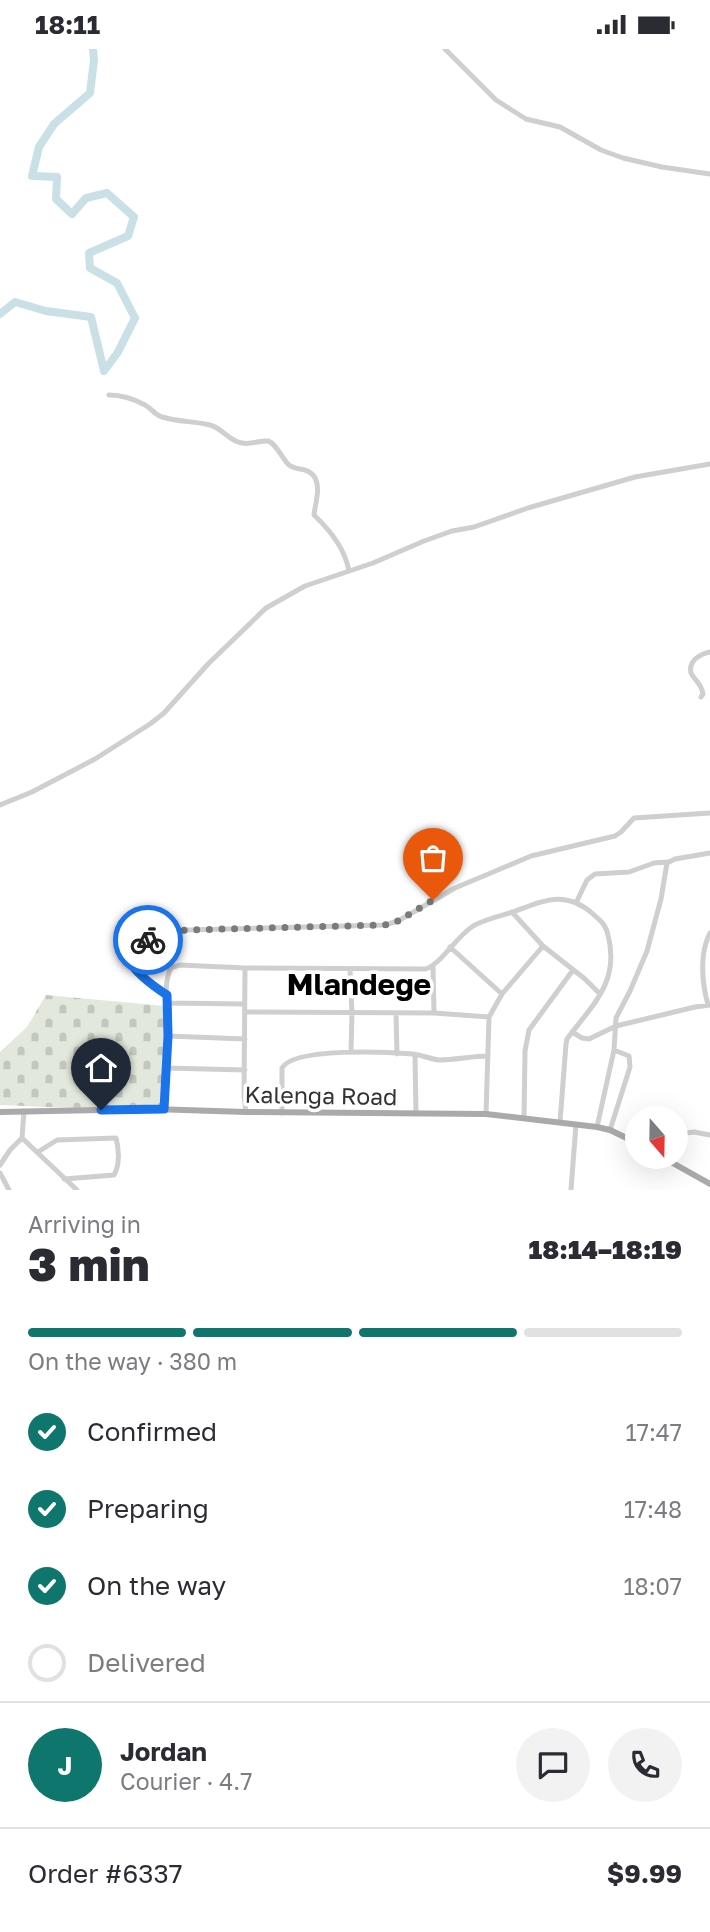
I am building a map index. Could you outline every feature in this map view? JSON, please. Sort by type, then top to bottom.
[{"type":"main road","name":"Kalenga Road","points":[[0,1112],[164,1109],[282,1113],[486,1114],[597,1127],[625,1137]]},
{"type":"main road","points":[[688,1168],[710,1184]]},
{"type":"street","points":[[445,49],[496,100],[526,119],[560,127],[623,158],[710,174]]},
{"type":"street","points":[[109,395],[122,396],[144,404],[161,417],[209,425],[243,443],[272,443],[288,463],[307,471],[316,479],[318,502],[314,515],[336,540],[349,571]]},
{"type":"street","points":[[0,805],[32,792],[125,741],[164,713],[208,664],[266,608],[304,586],[386,558],[452,531],[474,527],[540,504],[635,477],[710,464]]},
{"type":"street","points":[[701,698],[703,689],[691,673],[692,665],[698,656],[710,652]]},
{"type":"street","points":[[167,995],[148,981],[128,959],[137,948],[158,935],[188,930],[385,925],[398,921],[470,881],[531,856],[618,834],[634,818],[710,813]]},
{"type":"street","points":[[576,903],[587,880],[595,874],[629,872],[654,863],[710,853]]},
{"type":"street","points":[[597,1127],[614,1051],[618,1013],[631,991],[647,951],[668,862]]},
{"type":"street","points":[[164,1109],[167,995],[169,970],[174,966],[421,969],[433,966],[464,933],[478,923],[560,898],[589,910],[603,922],[611,952],[607,985],[566,1044],[560,1122]]},
{"type":"street","points":[[512,912],[543,946],[600,994]]},
{"type":"street","points":[[572,1032],[589,1039],[615,1026],[709,1005],[702,978],[705,946],[710,933]]},
{"type":"street","points":[[486,1114],[489,1017],[502,994],[543,946]]},
{"type":"street","points":[[450,947],[502,994]]},
{"type":"street","points":[[433,966],[434,1013]]},
{"type":"street","points":[[245,968],[246,1112]]},
{"type":"street","points":[[350,969],[351,1052]]},
{"type":"street","points":[[524,1118],[525,1051],[529,1030],[573,970]]},
{"type":"street","points":[[167,1003],[245,1004]]},
{"type":"street","points":[[245,1012],[434,1013],[489,1017]]},
{"type":"street","points":[[396,1013],[397,1053]]},
{"type":"street","points":[[168,1036],[245,1038]]},
{"type":"street","points":[[610,1130],[630,1067],[629,1056],[614,1051]]},
{"type":"street","points":[[282,1113],[282,1068],[292,1059],[316,1054],[351,1052],[397,1053],[437,1060],[488,1056]]},
{"type":"street","points":[[415,1055],[416,1114]]},
{"type":"street","points":[[166,1068],[245,1070]]},
{"type":"street","points":[[0,1165],[22,1138],[24,1111]]},
{"type":"street","points":[[571,1190],[576,1124]]},
{"type":"street","points":[[688,1133],[710,1135]]},
{"type":"street","points":[[22,1138],[77,1190]]},
{"type":"street","points":[[38,1152],[62,1139],[116,1138],[117,1173],[64,1179]]},
{"type":"street","points":[[0,1173],[9,1190]]},
{"type":"green space","points":[[46,995],[165,1006],[163,1112],[0,1105],[0,1052],[27,1027]]},
{"type":"waterway","points":[[0,314],[15,302],[46,311],[91,317],[104,371],[118,352],[135,318],[117,283],[90,268],[89,253],[128,236],[134,217],[107,193],[86,198],[72,214],[56,199],[57,177],[32,176],[39,147],[54,124],[90,93],[93,49]]},
{"type":"way so far","points":[[148,940],[158,935],[185,930],[385,925],[398,921],[433,900]]},
{"type":"district","name":"Mlandege","points":[[359,984]]},
{"type":"route","points":[[101,1110],[164,1109],[167,995],[148,981],[128,959],[130,954],[148,940]]}]
